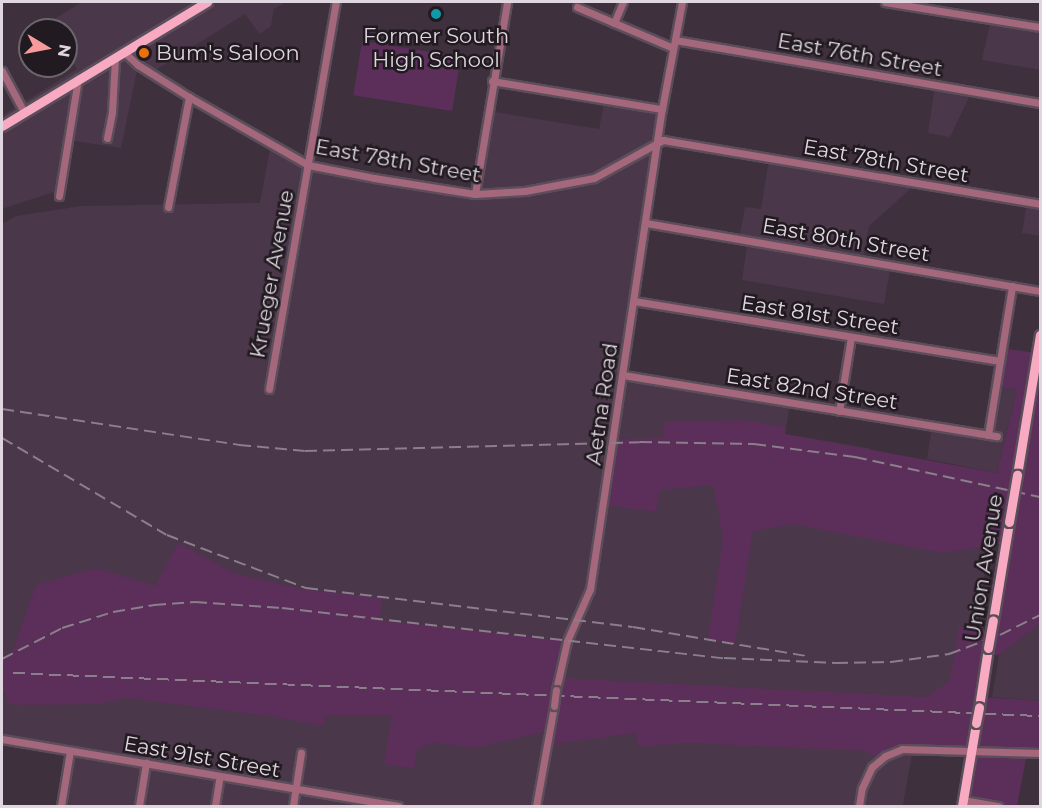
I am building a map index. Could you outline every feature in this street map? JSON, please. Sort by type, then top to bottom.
[{"type":"main road","points":[[2,126],[201,3]]},
{"type":"main road","name":"Union Avenue","points":[[963,803],[1041,335]]},
{"type":"street","name":"Krueger Avenue","points":[[269,389],[336,2]]},
{"type":"street","points":[[475,195],[492,81],[507,2]]},
{"type":"street","points":[[614,23],[623,2]]},
{"type":"street","name":"Aetna Road","points":[[536,807],[556,690],[567,641],[590,589],[662,109],[682,2]]},
{"type":"street","points":[[885,2],[1041,27]]},
{"type":"street","name":"East 76th Street","points":[[577,7],[674,44],[1041,103]]},
{"type":"street","name":"East 78th Street","points":[[124,52],[138,65],[189,97],[308,165],[475,195],[525,191],[585,181],[650,150],[663,140],[1041,204]]},
{"type":"street","points":[[107,138],[112,112],[115,58]]},
{"type":"street","points":[[2,72],[24,111]]},
{"type":"street","points":[[58,196],[78,79]]},
{"type":"street","points":[[492,81],[662,109]]},
{"type":"street","points":[[168,207],[189,97]]},
{"type":"street","name":"East 80th Street","points":[[646,223],[1041,291]]},
{"type":"street","points":[[988,435],[1012,286]]},
{"type":"street","name":"East 81st Street","points":[[634,302],[1000,361]]},
{"type":"street","points":[[839,411],[851,337]]},
{"type":"street","name":"East 82nd Street","points":[[622,375],[997,436]]},
{"type":"street","name":"East 91st Street","points":[[2,739],[398,807]]},
{"type":"street","points":[[859,807],[862,788],[872,767],[885,756],[902,749],[1041,753]]},
{"type":"street","points":[[61,807],[70,751]]},
{"type":"street","points":[[292,807],[301,753]]},
{"type":"street","points":[[139,807],[146,764]]},
{"type":"street","points":[[215,807],[220,777]]},
{"type":"street","points":[[963,803],[998,807]]},
{"type":"shaded area","points":[[82,2],[286,2],[274,9],[271,26],[260,34],[245,14],[151,73],[138,66],[121,148],[68,140],[60,190],[2,209],[2,116],[63,78],[78,78],[78,18],[56,18]]},
{"type":"shaded area","points":[[991,19],[1040,27],[1040,70],[982,60]]},
{"type":"shaded area","points":[[362,41],[461,57],[452,111],[353,95]]},
{"type":"shaded area","points":[[935,85],[972,91],[950,137],[928,133]]},
{"type":"shaded area","points":[[605,99],[662,109],[623,375],[790,403],[785,434],[868,448],[993,512],[967,700],[913,749],[903,805],[907,806],[61,806],[70,751],[2,739],[2,224],[16,216],[81,206],[260,203],[271,143],[308,165],[475,194],[488,111],[599,129]]},
{"type":"shaded area","points":[[769,158],[917,183],[869,226],[863,259],[891,265],[884,304],[742,280],[748,240],[739,238],[745,207],[761,209]]},
{"type":"shaded area","points":[[1027,202],[1040,204],[1040,236],[1022,233]]},
{"type":"shaded area","points":[[1008,349],[1037,353],[1035,369],[1040,370],[1040,623],[999,655],[987,655],[981,697],[1040,701],[1040,753],[1027,753],[1017,806],[998,806],[963,800],[972,750],[902,749],[880,760],[865,751],[689,743],[638,746],[636,733],[547,745],[549,731],[473,748],[433,742],[417,750],[414,769],[384,764],[392,715],[326,715],[324,726],[268,716],[126,698],[100,704],[18,705],[7,703],[7,695],[2,691],[2,659],[12,653],[36,585],[96,568],[155,586],[178,543],[234,573],[300,589],[382,598],[380,620],[567,641],[559,678],[927,697],[950,680],[959,626],[991,631],[1006,543],[941,553],[793,524],[753,531],[735,644],[708,640],[723,538],[713,485],[660,490],[656,512],[604,505],[613,439],[663,438],[665,422],[741,420],[786,427],[785,434],[997,473],[1017,390],[1001,387]]},
{"type":"shaded area","points":[[996,386],[1017,390],[997,473],[927,459],[932,426],[987,435]]},
{"type":"shaded area","points":[[1040,616],[1040,701],[992,697],[999,655]]},
{"type":"railway","points":[[2,409],[239,445],[305,451],[640,442],[754,444],[855,457],[1040,497]]},
{"type":"railway","points":[[2,438],[167,535],[306,588],[633,627],[806,656]]},
{"type":"railway","points":[[2,659],[62,628],[113,612],[154,605],[195,602],[282,608],[724,658],[836,663],[891,662],[949,654],[1000,635],[1040,615]]},
{"type":"railway","points":[[13,673],[1040,716]]},
{"type":"place","name":"Former South High School","points":[[436,14]]},
{"type":"place","name":"Bum's Saloon","points":[[144,53]]}]
